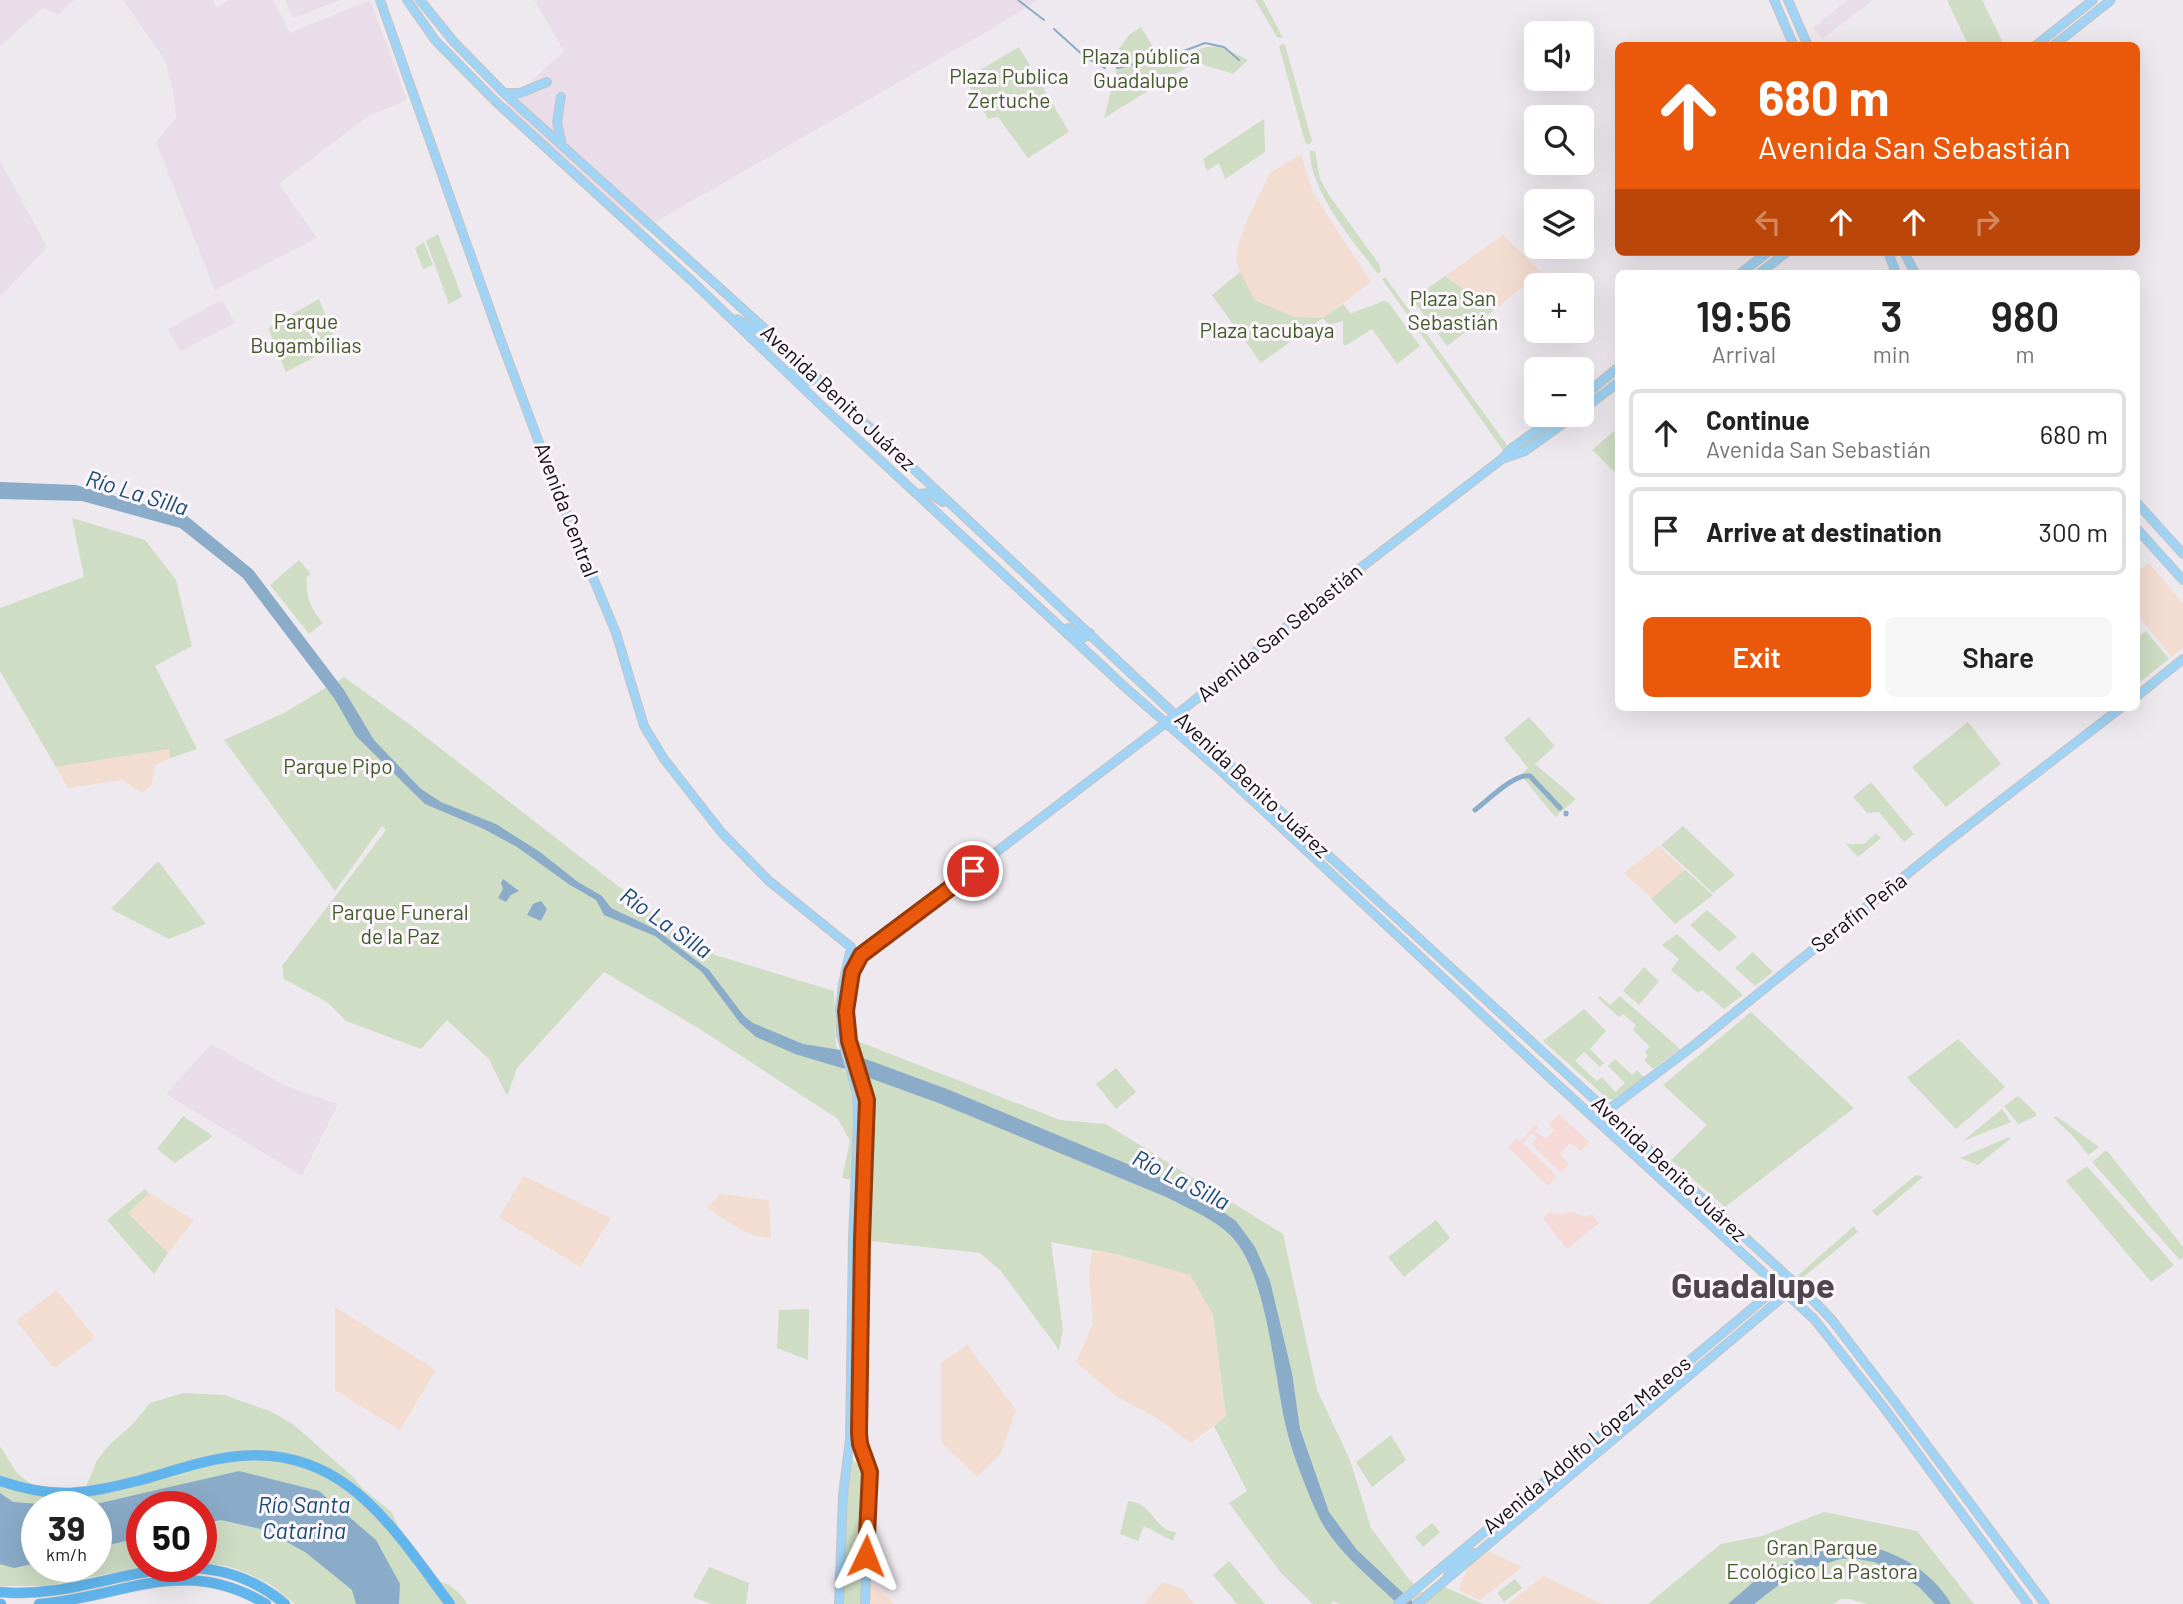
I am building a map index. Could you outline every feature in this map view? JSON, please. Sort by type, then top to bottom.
[{"type":"highway","points":[[0,1481],[25,1489],[63,1495],[88,1492],[204,1462],[241,1456],[280,1457],[309,1463],[344,1481],[373,1508],[450,1604]]},
{"type":"highway","points":[[0,1592],[41,1592],[164,1568],[197,1567],[236,1574],[262,1587],[285,1604]]},
{"type":"highway","points":[[39,1604],[184,1578],[215,1582],[266,1604]]},
{"type":"main road","name":"Avenida Central","points":[[380,0],[500,338],[557,491],[615,633],[644,726],[664,759],[729,841],[769,881],[850,951],[840,1009],[846,1041]]},
{"type":"main road","name":"Avenida Benito Juárez","points":[[407,0],[435,40],[477,82],[767,354],[1799,1305],[1825,1331],[1885,1409],[2028,1604]]},
{"type":"main road","name":"Avenida Benito Juárez","points":[[421,0],[454,42],[527,116],[765,329],[1176,715],[1810,1297],[1832,1320],[2045,1604]]},
{"type":"main road","points":[[1774,0],[1792,42]]},
{"type":"main road","points":[[1788,0],[1806,42]]},
{"type":"main road","points":[[2040,42],[2093,0]]},
{"type":"main road","points":[[2058,42],[2111,0]]},
{"type":"main road","points":[[477,82],[486,85],[514,110],[527,116],[533,128],[558,151],[568,167]]},
{"type":"main road","points":[[504,93],[520,93],[547,82]]},
{"type":"main road","points":[[561,97],[557,122],[564,147]]},
{"type":"main road","points":[[1745,270],[1763,256]]},
{"type":"main road","points":[[1764,270],[1782,256]]},
{"type":"main road","points":[[722,309],[750,327],[765,329],[763,340],[767,354]]},
{"type":"main road","points":[[778,364],[805,380],[818,379]]},
{"type":"main road","points":[[1594,387],[1615,370]]},
{"type":"main road","points":[[1594,401],[1615,385]]},
{"type":"main road","name":"Avenida San Sebastián","points":[[846,1041],[847,1001],[852,972],[861,955],[1012,843],[1541,427]]},
{"type":"main road","name":"Avenida San Sebastián","points":[[1502,459],[1525,451],[1558,427]]},
{"type":"main road","points":[[918,494],[932,494],[976,527]]},
{"type":"main road","points":[[2140,506],[2183,554]]},
{"type":"main road","points":[[2140,531],[2183,580]]},
{"type":"main road","points":[[1041,608],[1081,637],[1086,638],[1090,633]]},
{"type":"main road","points":[[1086,650],[1092,645],[1112,655]]},
{"type":"main road","points":[[2140,694],[2183,659]]},
{"type":"main road","name":"Serafín Peña","points":[[1596,1119],[1685,1052],[1952,838],[2117,711]]},
{"type":"main road","points":[[1220,770],[1237,783],[1245,778]]},
{"type":"main road","points":[[1274,804],[1273,808],[1283,819],[1278,825]]},
{"type":"main road","points":[[1477,1010],[1485,1006],[1498,1012]]},
{"type":"main road","points":[[846,1041],[862,1094],[859,1433],[870,1472],[865,1604]]},
{"type":"main road","points":[[839,1604],[844,1487],[850,1444],[862,1094]]},
{"type":"main road","name":"Avenida Adolfo López Mateos","points":[[1398,1604],[1789,1278]]},
{"type":"main road","name":"Avenida Adolfo López Mateos","points":[[1417,1604],[1797,1285]]},
{"type":"main road","points":[[1799,1305],[1804,1298],[1810,1297]]},
{"type":"main road","points":[[1694,1356],[1702,1365]]},
{"type":"main road","points":[[2006,1574],[2017,1565]]},
{"type":"shaded area","points":[[0,0],[74,0],[58,15],[43,8],[0,46]]},
{"type":"shaded area","points":[[123,0],[213,0],[217,8],[228,0],[273,0],[290,33],[370,0],[407,100],[368,116],[279,184],[317,238],[215,290],[156,142],[176,118],[173,90],[165,60]]},
{"type":"shaded area","points":[[285,0],[340,0],[294,18]]},
{"type":"shaded area","points":[[534,0],[1038,0],[643,229],[505,105],[564,51]]},
{"type":"shaded area","points":[[1847,0],[1873,0],[1822,39],[1813,28]]},
{"type":"shaded area","points":[[1301,154],[1313,193],[1371,282],[1323,318],[1294,317],[1255,300],[1236,261],[1245,225],[1270,173]]},
{"type":"shaded area","points":[[0,161],[47,247],[0,297]]},
{"type":"shaded area","points":[[1503,235],[1524,255],[1524,259],[1528,259],[1541,272],[1524,273],[1524,286],[1493,311],[1445,276]]},
{"type":"shaded area","points":[[222,300],[235,323],[180,351],[168,329]]},
{"type":"shaded area","points":[[2149,563],[2183,604],[2183,648],[2172,657],[2140,618],[2140,570]]},
{"type":"shaded area","points":[[170,749],[170,758],[154,766],[152,784],[143,793],[122,780],[68,788],[56,767]]},
{"type":"shaded area","points":[[1659,846],[1685,870],[1654,900],[1624,873]]},
{"type":"shaded area","points":[[211,1044],[286,1086],[338,1104],[302,1176],[166,1094]]},
{"type":"shaded area","points":[[1559,1114],[1589,1142],[1581,1151],[1570,1143],[1560,1154],[1569,1164],[1561,1173],[1531,1144],[1537,1138],[1532,1133],[1523,1143],[1557,1176],[1548,1186],[1508,1147],[1517,1138],[1521,1141],[1535,1125],[1538,1127],[1535,1132],[1547,1139],[1554,1130],[1549,1125]]},
{"type":"shaded area","points":[[524,1176],[611,1218],[580,1267],[499,1217]]},
{"type":"shaded area","points":[[149,1193],[194,1220],[168,1253],[128,1213]]},
{"type":"shaded area","points":[[720,1194],[769,1200],[771,1238],[741,1230],[707,1208]]},
{"type":"shaded area","points":[[1551,1211],[1554,1215],[1573,1212],[1587,1217],[1592,1214],[1599,1223],[1567,1249],[1543,1218]]},
{"type":"shaded area","points":[[1092,1251],[1120,1255],[1190,1275],[1213,1313],[1226,1416],[1191,1443],[1155,1417],[1116,1396],[1076,1362],[1093,1324],[1089,1276]]},
{"type":"shaded area","points":[[54,1292],[58,1292],[93,1335],[93,1339],[56,1367],[52,1366],[18,1323],[18,1319]]},
{"type":"shaded area","points":[[335,1307],[436,1370],[400,1430],[335,1390]]},
{"type":"shaded area","points":[[967,1345],[1016,1410],[1001,1453],[977,1477],[941,1442],[941,1363]]},
{"type":"shaded area","points":[[1487,1551],[1522,1567],[1480,1600],[1458,1590],[1469,1565]]},
{"type":"shaded area","points":[[1543,1576],[1602,1604],[1508,1604]]},
{"type":"shaded area","points":[[870,1580],[894,1604],[870,1604]]},
{"type":"shaded area","points":[[1162,1582],[1182,1589],[1194,1604],[1144,1604]]},
{"type":"green space","points":[[1255,0],[1263,0],[1283,38],[1277,37]]},
{"type":"green space","points":[[1947,0],[1982,0],[2003,42],[1967,42]]},
{"type":"green space","name":"Plaza pública Guadalupe","points":[[1141,27],[1162,62],[1206,47],[1220,46],[1248,60],[1233,74],[1195,62],[1104,118],[1119,49],[1129,35]]},
{"type":"green space","points":[[1285,45],[1312,141],[1308,145],[1279,46]]},
{"type":"green space","name":"Plaza Publica Zertuche","points":[[1019,47],[1069,132],[1028,158],[998,117],[988,119],[965,79]]},
{"type":"green space","points":[[1264,119],[1265,152],[1225,179],[1219,163],[1207,171],[1203,159]]},
{"type":"green space","points":[[1310,150],[1315,151],[1320,179],[1329,195],[1379,264],[1381,271],[1378,274],[1325,199],[1312,166]]},
{"type":"green space","points":[[438,234],[462,297],[449,304],[426,241]]},
{"type":"green space","points":[[424,242],[433,265],[423,269],[415,248]]},
{"type":"green space","name":"Plaza tacubaya","points":[[1240,272],[1255,300],[1294,317],[1323,318],[1261,363],[1212,295]]},
{"type":"green space","name":"Plaza San Sebastián","points":[[1445,276],[1493,311],[1447,346],[1412,299]]},
{"type":"green space","points":[[1385,277],[1510,449],[1505,453],[1382,279]]},
{"type":"green space","name":"Parque Bugambilias","points":[[319,299],[337,345],[286,372],[268,328]]},
{"type":"green space","points":[[1382,301],[1388,302],[1420,346],[1397,364],[1372,329],[1345,346],[1343,321],[1329,325],[1323,318],[1343,304],[1351,314]]},
{"type":"green space","points":[[1615,430],[1615,472],[1592,450]]},
{"type":"green space","points":[[72,518],[145,540],[176,580],[192,646],[155,666],[197,749],[170,758],[169,749],[56,767],[0,671],[0,608],[84,577]]},
{"type":"green space","points":[[299,560],[311,574],[307,577],[308,596],[315,613],[323,623],[309,634],[270,585]]},
{"type":"green space","points":[[2146,631],[2169,659],[2140,682],[2140,636]]},
{"type":"green space","points":[[344,677],[409,724],[685,938],[715,955],[834,991],[836,1045],[845,1073],[852,1039],[1060,1120],[1106,1124],[1283,1234],[1317,1390],[1350,1460],[1371,1528],[1408,1578],[1423,1593],[1437,1581],[1483,1604],[1339,1604],[1333,1601],[1331,1604],[1313,1604],[1281,1573],[1229,1503],[1247,1491],[1214,1426],[1226,1416],[1213,1314],[1190,1275],[1120,1255],[1051,1242],[1063,1330],[1059,1350],[1001,1271],[980,1253],[861,1240],[852,1180],[842,1178],[850,1141],[838,1119],[695,1026],[604,972],[517,1068],[507,1096],[489,1059],[447,1020],[421,1049],[346,1021],[327,1002],[284,979],[282,966],[386,830],[382,826],[335,891],[224,740],[284,713]]},
{"type":"green space","points":[[1529,717],[1555,746],[1535,764],[1576,799],[1555,817],[1521,775],[1528,768],[1504,738]]},
{"type":"green space","points":[[1968,722],[2001,764],[1946,807],[1912,767]]},
{"type":"green space","points":[[1871,782],[1914,834],[1904,842],[1879,812],[1867,813],[1853,797]]},
{"type":"green space","points":[[1683,826],[1735,875],[1713,893],[1661,845]]},
{"type":"green space","points":[[1876,833],[1881,838],[1858,857],[1846,844],[1864,844]]},
{"type":"green space","points":[[158,861],[206,924],[169,939],[111,909]]},
{"type":"green space","points":[[1685,870],[1713,895],[1675,924],[1651,899]]},
{"type":"green space","points":[[1707,910],[1737,937],[1719,952],[1690,925]]},
{"type":"green space","points":[[1677,934],[1743,995],[1724,1009],[1702,990],[1698,993],[1671,970],[1679,959],[1662,945]]},
{"type":"green space","points":[[1753,952],[1773,972],[1755,986],[1735,968]]},
{"type":"green space","points":[[1644,967],[1659,981],[1639,1005],[1623,991]]},
{"type":"green space","points":[[1600,996],[1610,1005],[1620,996],[1680,1049],[1653,1069],[1644,1060],[1648,1056],[1645,1052],[1650,1047],[1633,1030],[1636,1025],[1623,1014],[1619,1017],[1598,998]]},
{"type":"green space","points":[[1584,1009],[1606,1031],[1590,1049],[1604,1063],[1600,1067],[1584,1052],[1575,1061],[1597,1081],[1602,1077],[1615,1092],[1625,1083],[1608,1066],[1615,1059],[1632,1075],[1637,1070],[1644,1077],[1613,1100],[1608,1099],[1543,1041]]},
{"type":"green space","points":[[1751,1012],[1854,1108],[1725,1207],[1671,1160],[1707,1125],[1663,1085]]},
{"type":"green space","points":[[1958,1039],[2005,1087],[1956,1129],[1907,1078]]},
{"type":"green space","points":[[1116,1068],[1136,1092],[1116,1109],[1096,1084]]},
{"type":"green space","points":[[2018,1096],[2036,1116],[2018,1124],[2004,1106]]},
{"type":"green space","points":[[2002,1109],[2011,1122],[1963,1141]]},
{"type":"green space","points":[[183,1116],[213,1136],[175,1163],[157,1149]]},
{"type":"green space","points":[[2056,1116],[2099,1147],[2088,1155],[2054,1118]]},
{"type":"green space","points":[[2009,1137],[2010,1139],[1978,1165],[1960,1158]]},
{"type":"green space","points":[[2105,1151],[2183,1247],[2183,1257],[2180,1260],[2092,1162]]},
{"type":"green space","points":[[2087,1166],[2174,1265],[2151,1282],[2066,1181]]},
{"type":"green space","points":[[1916,1175],[1923,1177],[1877,1216],[1872,1211]]},
{"type":"green space","points":[[145,1189],[149,1193],[128,1213],[168,1253],[154,1274],[107,1220]]},
{"type":"green space","points":[[1436,1220],[1450,1238],[1404,1277],[1388,1257]]},
{"type":"green space","points":[[1854,1226],[1858,1232],[1801,1279],[1797,1276]]},
{"type":"green space","points":[[809,1309],[808,1360],[777,1348],[779,1310]]},
{"type":"green space","points":[[183,1393],[224,1395],[270,1411],[294,1425],[392,1512],[415,1568],[427,1581],[451,1586],[467,1604],[295,1604],[271,1585],[247,1573],[217,1565],[217,1491],[126,1491],[126,1570],[112,1573],[112,1491],[40,1491],[85,1489],[97,1460],[110,1444],[132,1425],[150,1403]]},
{"type":"green space","points":[[1391,1435],[1406,1460],[1372,1487],[1356,1462]]},
{"type":"green space","points":[[0,1446],[17,1473],[40,1491],[21,1491],[21,1582],[66,1582],[45,1586],[0,1586]]},
{"type":"green space","points":[[847,1457],[870,1472],[865,1604],[839,1604]]},
{"type":"green space","points":[[1128,1501],[1137,1503],[1149,1511],[1163,1527],[1176,1532],[1173,1541],[1144,1526],[1138,1541],[1120,1534]]},
{"type":"green space","name":"Gran Parque Ecológico La Pastora","points":[[1824,1512],[1917,1531],[1974,1604],[1867,1604],[1841,1599],[1833,1604],[1648,1604],[1721,1544],[1762,1536]]},
{"type":"green space","points":[[1432,1523],[1440,1532],[1423,1547],[1415,1537]]},
{"type":"green space","points":[[1229,1561],[1265,1604],[1237,1604],[1213,1575]]},
{"type":"green space","points":[[709,1567],[749,1583],[746,1604],[712,1604],[693,1597]]},
{"type":"green space","points":[[1515,1579],[1522,1588],[1504,1602],[1497,1593]]},
{"type":"water","points":[[0,482],[76,485],[187,516],[253,570],[344,690],[374,740],[421,789],[441,802],[496,824],[602,896],[611,908],[655,929],[709,970],[744,1016],[753,1023],[803,1044],[841,1050],[947,1089],[1171,1182],[1207,1201],[1236,1221],[1255,1247],[1270,1281],[1292,1373],[1300,1429],[1329,1512],[1357,1550],[1415,1604],[1398,1604],[1364,1573],[1332,1539],[1317,1513],[1288,1436],[1267,1325],[1253,1273],[1243,1251],[1216,1223],[1166,1197],[941,1104],[795,1054],[756,1037],[740,1023],[702,972],[655,936],[604,915],[596,900],[517,847],[484,829],[425,804],[356,736],[334,698],[243,578],[180,528],[82,501],[0,499]]},
{"type":"water","points":[[503,879],[519,891],[511,895],[506,902],[498,898],[503,889]]},
{"type":"water","points":[[541,901],[547,909],[541,921],[527,915],[533,904]]},
{"type":"water","name":"Río Santa Catarina","points":[[239,1471],[319,1491],[376,1540],[400,1584],[399,1604],[356,1604],[352,1590],[305,1552],[265,1530],[217,1521],[217,1491],[152,1491]]},
{"type":"water","points":[[0,1493],[13,1502],[21,1503],[21,1566],[14,1568],[0,1564]]},
{"type":"water","name":"Río Santa Catarina","points":[[126,1497],[126,1541],[112,1544],[112,1500]]},
{"type":"water","points":[[1849,1543],[1879,1549],[1908,1562],[1933,1580],[1951,1604],[1935,1604],[1919,1587],[1896,1572],[1874,1562],[1851,1558],[1815,1567],[1802,1576],[1784,1581],[1754,1604],[1728,1604],[1766,1571],[1832,1546]]},
{"type":"waterway","points":[[1018,0],[1044,20]]},
{"type":"waterway","points":[[1054,29],[1085,57],[1105,68]]},
{"type":"waterway","points":[[1117,68],[1173,55],[1205,43],[1224,47],[1239,60]]},
{"type":"waterway","points":[[1475,810],[1509,783],[1524,776],[1530,776],[1560,808]]},
{"type":"district","name":"Guadalupe","points":[[1753,1286]]},
{"type":"route","points":[[866,1556],[870,1472],[859,1433],[867,1100],[848,1035],[846,1011],[849,990],[853,968],[861,955],[973,871]]},
{"type":"water label","name":"Río La Silla","points":[[137,493]]},
{"type":"water label","name":"Río La Silla","points":[[666,923]]},
{"type":"water label","name":"Río La Silla","points":[[1181,1180]]},
{"type":"park label","name":"Parque Pipo","points":[[338,767]]},
{"type":"park label","name":"Parque Funeral de la Paz","points":[[400,925]]}]
